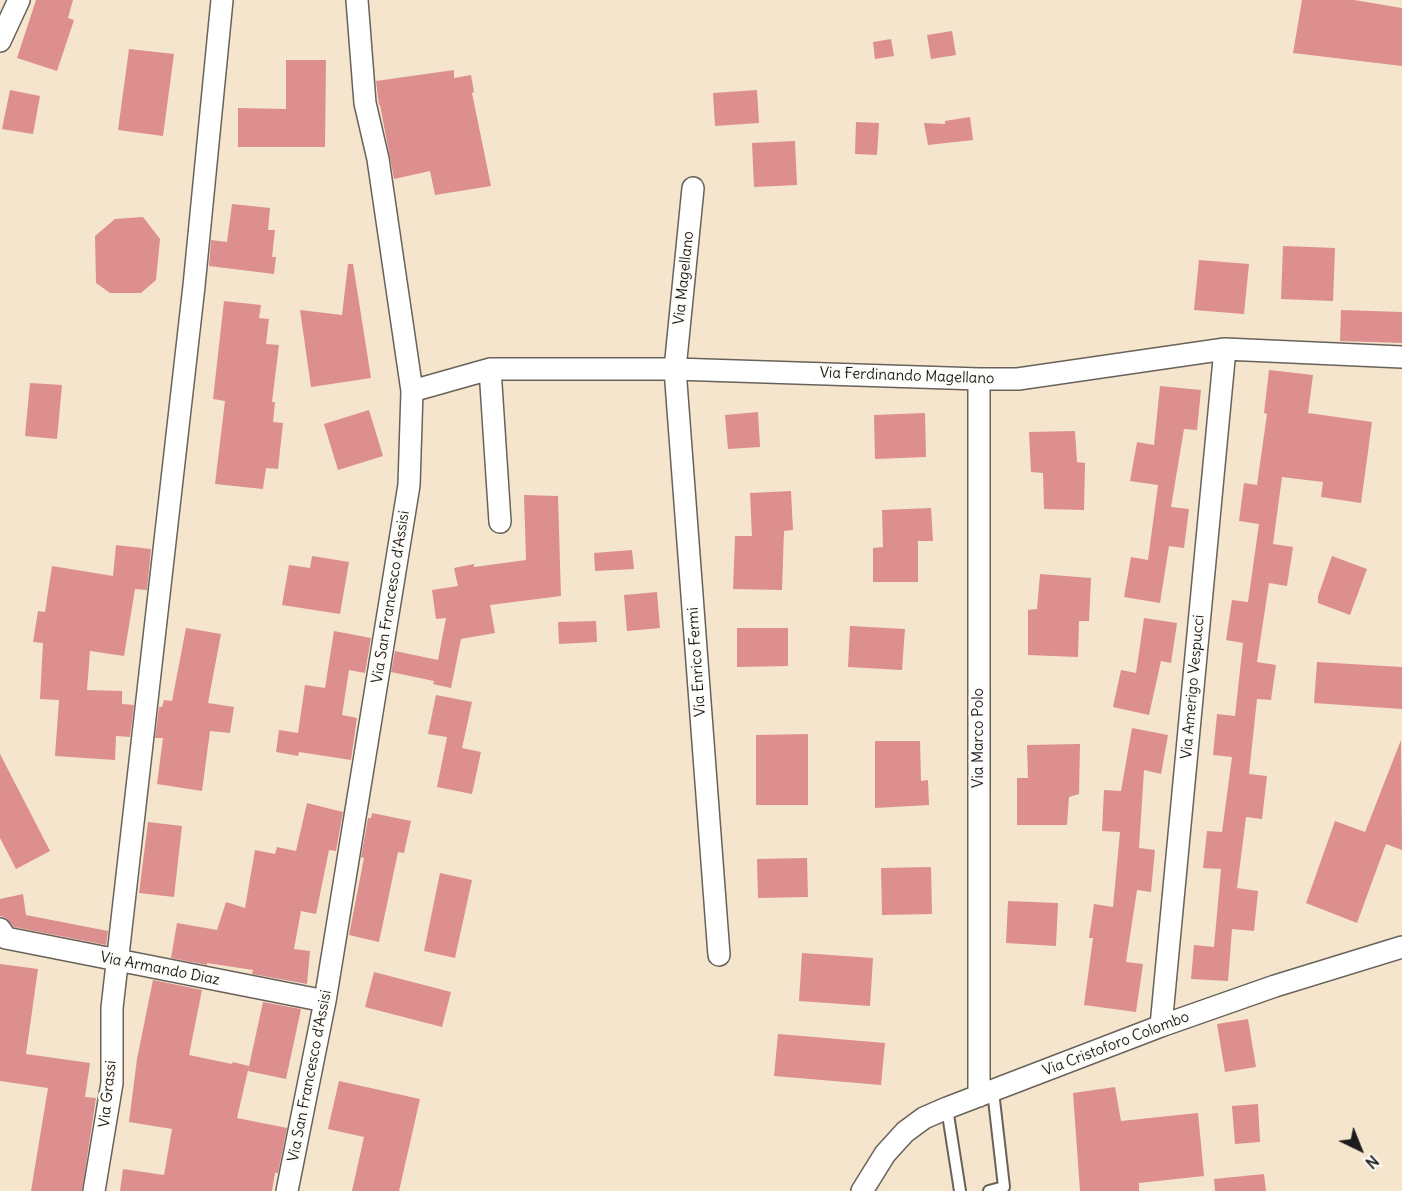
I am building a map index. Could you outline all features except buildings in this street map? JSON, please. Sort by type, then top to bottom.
[{"type":"street","points":[[0,41],[18,0]]},
{"type":"street","name":"Via Grassi","points":[[94,1191],[112,1083],[112,1008],[194,286],[222,0]]},
{"type":"street","name":"Via San Francesco d'Assisi","points":[[287,1191],[325,1001],[409,485],[412,391],[378,159],[364,103],[357,0]]},
{"type":"street","name":"Via Magellano","points":[[675,369],[693,188]]},
{"type":"street","name":"Via Ferdinando Magellano","points":[[412,391],[490,369],[675,369],[1018,379],[1225,349],[1402,357]]},
{"type":"street","name":"Via Amerigo Vespucci","points":[[1161,1026],[1225,349]]},
{"type":"street","points":[[490,369],[500,522]]},
{"type":"street","name":"Via Enrico Fermi","points":[[675,369],[719,955]]},
{"type":"street","name":"Via Marco Polo","points":[[979,379],[986,1094]]},
{"type":"street","name":"Via Armando Diaz","points":[[0,929],[6,938],[325,1001]]},
{"type":"street","name":"Via Cristoforo Colombo","points":[[862,1191],[885,1155],[905,1132],[924,1118],[1161,1026],[1275,986],[1402,947]]},
{"type":"lane","points":[[986,1094],[1004,1187],[989,1191]]},
{"type":"lane","points":[[947,1108],[960,1191]]}]
